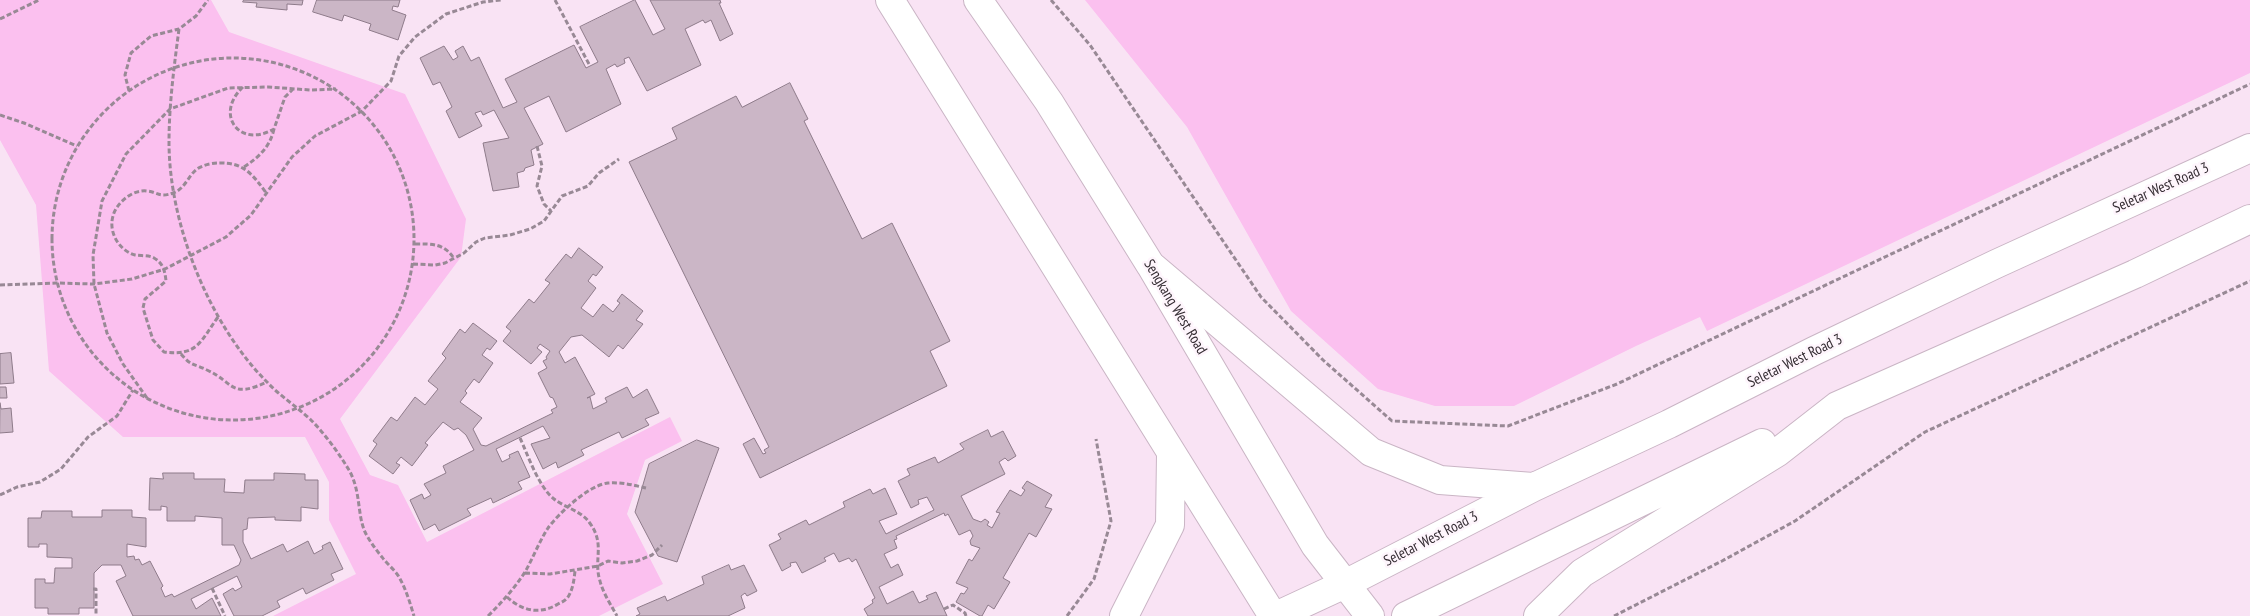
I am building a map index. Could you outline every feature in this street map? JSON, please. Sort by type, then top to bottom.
[{"type":"main road","points":[[890,0],[1171,454],[1274,616]]},
{"type":"main road","name":"Sengkang West Road","points":[[978,0],[1049,102],[1151,266],[1315,545],[1370,616]]},
{"type":"main road","name":"Seletar West Road 3","points":[[1274,616],[1345,584],[1534,487],[1669,424],[1996,264],[2250,148]]},
{"type":"main road","points":[[1406,616],[1837,406],[2135,274],[2250,219]]},
{"type":"main road","points":[[1151,266],[1370,452],[1440,480],[1534,487]]},
{"type":"main road","points":[[1538,616],[1582,573],[1720,486],[1778,452],[1837,406]]},
{"type":"main road","points":[[1124,616],[1170,525],[1171,454]]},
{"type":"path","points":[[0,19],[39,0]]},
{"type":"path","points":[[129,91],[125,75],[131,53],[151,36],[179,30],[196,16],[208,0]]},
{"type":"path","points":[[0,285],[56,282],[94,284],[132,279],[165,269],[226,237],[251,215],[268,194],[292,158],[315,136],[362,111],[391,81],[399,56],[415,37],[446,14],[483,2],[501,0]]},
{"type":"path","points":[[555,0],[590,66]]},
{"type":"path","points":[[1050,0],[1090,45],[1261,297],[1323,360],[1392,421],[1508,426],[1626,380],[2250,84]]},
{"type":"path","points":[[179,30],[170,109],[169,144],[174,193],[179,218],[199,279],[218,316],[240,349],[267,382],[298,408],[332,445],[349,471],[359,498],[365,531],[381,557],[399,576],[414,616]]},
{"type":"path","points":[[241,58],[274,62],[306,73],[336,89],[362,111],[392,150],[410,195],[415,244],[413,264],[400,310],[374,352],[340,385],[298,408],[260,418],[222,420],[184,414],[148,400],[132,390],[106,370],[84,344],[67,314],[56,282],[51,248],[53,212],[62,178],[77,146],[100,116],[129,91],[150,78],[174,68],[207,60],[241,58]]},
{"type":"path","points":[[244,87],[231,102],[230,114],[236,128],[247,136],[262,136],[274,129]]},
{"type":"path","points":[[148,400],[124,364],[107,333],[94,284],[92,255],[102,201],[126,154],[170,109],[228,88],[336,89]]},
{"type":"path","points":[[244,167],[266,149],[272,139],[285,97],[293,89]]},
{"type":"path","points":[[0,114],[77,146]]},
{"type":"path","points":[[537,146],[542,166],[537,186],[544,204],[551,211]]},
{"type":"path","points":[[413,264],[435,265],[444,263],[464,253],[476,242],[486,238],[510,235],[530,229],[544,221],[562,196],[588,186],[599,173],[619,159]]},
{"type":"path","points":[[218,316],[200,342],[189,351],[181,354],[164,352],[153,340],[143,308],[145,299],[166,281],[165,269],[154,257],[136,255],[123,250],[114,236],[112,217],[119,203],[132,194],[147,191],[158,195],[174,193],[186,184],[197,170],[212,163],[231,162],[244,167],[268,194]]},
{"type":"path","points":[[415,244],[437,244],[448,250],[453,257]]},
{"type":"path","points":[[1614,616],[1795,521],[1926,432],[2250,281]]},
{"type":"path","points":[[181,354],[190,365],[207,370],[234,389],[250,390],[267,382]]},
{"type":"path","points":[[0,495],[16,487],[40,482],[61,469],[88,437],[117,416],[132,390]]},
{"type":"path","points":[[520,438],[539,478],[553,498],[588,520],[596,534],[600,549],[598,566],[600,582],[617,616]]},
{"type":"path","points":[[1067,616],[1094,579],[1111,521],[1096,438]]},
{"type":"path","points":[[488,616],[507,597],[525,572],[548,528],[567,506],[588,491],[606,483],[622,483],[646,488]]},
{"type":"path","points":[[525,572],[550,574],[598,566],[608,561],[622,563],[636,561],[652,555],[662,545]]},
{"type":"path","points":[[507,597],[517,606],[534,611],[550,609],[566,599],[573,586],[576,570]]},
{"type":"path","points":[[212,588],[225,616]]},
{"type":"path","points":[[94,589],[96,589],[96,616]]},
{"type":"path","points":[[944,609],[953,605],[966,612]]},
{"type":"shaded area","points":[[0,0],[211,0],[229,32],[405,94],[466,219],[461,257],[340,419],[370,475],[398,485],[427,542],[670,417],[682,441],[645,460],[627,514],[663,584],[599,616],[273,616],[356,574],[329,520],[329,482],[305,437],[123,437],[49,371],[36,205],[0,140]]},
{"type":"shaded area","points":[[1085,0],[2250,0],[2250,73],[1707,331],[1700,317],[1514,406],[1435,406],[1378,389],[1291,311],[1187,127]]},
{"type":"building","points":[[244,0],[303,0],[302,5],[287,4],[287,10],[256,7],[257,3],[243,2]]},
{"type":"building","points":[[317,0],[400,0],[398,7],[393,6],[392,10],[406,15],[398,40],[369,30],[371,24],[344,15],[342,21],[313,12]]},
{"type":"building","points":[[635,0],[653,35],[665,29],[650,0],[720,0],[721,3],[719,3],[733,34],[720,41],[711,20],[705,23],[703,20],[685,29],[701,65],[647,91],[629,57],[624,59],[625,63],[617,67],[615,64],[606,69],[621,104],[566,132],[549,96],[524,108],[543,144],[531,150],[534,165],[517,173],[519,187],[493,191],[483,143],[509,138],[494,110],[483,115],[481,111],[475,113],[482,126],[459,138],[446,111],[452,107],[440,82],[433,85],[420,58],[444,46],[453,60],[458,57],[455,51],[463,46],[471,61],[479,57],[503,108],[517,102],[505,79],[574,45],[586,68],[598,62],[580,27]]},
{"type":"building","points":[[790,83],[808,119],[804,121],[862,239],[892,223],[950,341],[930,351],[947,386],[760,478],[743,444],[754,438],[763,454],[766,453],[764,450],[769,447],[629,162],[677,139],[672,128],[736,96],[742,107]]},
{"type":"building","points":[[579,248],[603,267],[596,276],[593,274],[588,281],[596,288],[581,308],[593,317],[603,304],[613,312],[620,303],[617,301],[622,294],[643,311],[636,320],[643,324],[623,349],[618,345],[609,357],[582,335],[571,337],[559,352],[565,363],[575,357],[595,394],[587,398],[590,397],[593,409],[607,402],[605,398],[627,387],[633,398],[647,389],[659,413],[645,419],[649,425],[622,438],[619,432],[581,450],[584,455],[558,468],[556,462],[543,469],[531,444],[550,438],[543,426],[496,449],[502,462],[510,458],[509,455],[518,451],[530,477],[518,482],[522,489],[493,503],[491,498],[467,509],[471,515],[439,531],[435,524],[424,530],[410,500],[422,494],[424,499],[431,495],[424,484],[446,473],[443,466],[474,450],[466,435],[458,428],[454,430],[443,422],[425,443],[428,445],[412,466],[401,457],[396,463],[400,465],[393,474],[369,456],[377,444],[373,441],[391,417],[397,421],[415,397],[425,405],[438,389],[428,381],[446,358],[442,354],[460,329],[465,333],[473,323],[497,341],[490,350],[487,348],[482,355],[493,363],[479,383],[474,379],[460,402],[482,418],[473,429],[481,445],[486,446],[553,413],[551,410],[557,407],[538,373],[547,368],[543,361],[547,359],[546,357],[550,351],[540,344],[537,348],[542,352],[531,364],[503,341],[511,331],[506,327],[529,299],[534,303],[550,283],[545,280],[566,254],[571,258]]},
{"type":"building","points":[[11,353],[14,383],[0,384],[0,354]]},
{"type":"building","points":[[0,387],[6,387],[7,398],[0,398]]},
{"type":"building","points":[[0,403],[1,409],[11,408],[13,432],[0,433]]},
{"type":"building","points":[[988,430],[991,437],[1003,431],[1016,456],[1008,461],[1005,458],[999,462],[1005,474],[961,496],[973,519],[981,522],[985,519],[989,522],[987,525],[992,528],[1000,513],[996,512],[1010,490],[1021,496],[1025,490],[1022,488],[1027,481],[1052,495],[1045,507],[1052,509],[1036,537],[1029,533],[1003,578],[1010,582],[994,609],[988,605],[982,616],[980,616],[956,602],[961,593],[964,594],[968,588],[956,583],[969,559],[972,561],[980,548],[971,545],[970,541],[973,536],[970,530],[959,535],[948,514],[945,516],[944,513],[896,536],[897,539],[894,540],[897,548],[884,554],[891,568],[898,564],[903,575],[879,587],[887,604],[913,591],[919,603],[928,599],[926,596],[936,592],[947,616],[868,616],[864,609],[873,603],[872,600],[875,598],[856,559],[852,562],[849,558],[839,562],[834,553],[824,558],[826,561],[802,573],[796,562],[790,563],[791,566],[782,571],[769,545],[781,539],[778,534],[806,520],[809,525],[845,507],[843,502],[870,489],[873,494],[885,488],[897,514],[879,521],[886,534],[934,510],[927,497],[918,500],[919,504],[911,508],[898,481],[910,475],[907,469],[935,457],[938,463],[964,449],[960,444]]},
{"type":"building","points":[[697,440],[719,448],[677,562],[658,556],[635,512],[649,464]]},
{"type":"building","points":[[163,473],[194,473],[194,479],[225,479],[224,492],[244,493],[245,480],[274,480],[274,473],[305,474],[305,480],[318,480],[318,509],[301,507],[301,521],[275,520],[275,517],[248,518],[247,529],[243,530],[243,542],[251,559],[283,544],[287,552],[308,541],[314,554],[323,549],[322,546],[330,542],[343,569],[331,574],[334,580],[306,594],[303,588],[277,601],[280,607],[262,616],[234,616],[223,594],[233,588],[235,591],[242,587],[237,576],[191,599],[196,609],[212,598],[221,616],[133,616],[116,581],[126,576],[121,565],[102,565],[94,573],[94,608],[79,608],[79,614],[48,614],[48,608],[35,608],[35,579],[45,579],[45,583],[54,583],[55,568],[72,568],[72,558],[47,557],[47,544],[39,544],[39,547],[28,547],[28,518],[41,518],[42,511],[72,511],[72,517],[102,517],[102,510],[132,510],[132,517],[146,518],[146,547],[127,544],[127,557],[134,556],[135,560],[139,559],[142,565],[150,561],[163,586],[161,588],[165,597],[172,594],[174,597],[239,565],[241,560],[234,545],[222,545],[222,518],[195,516],[195,521],[167,521],[167,507],[161,506],[161,510],[149,510],[150,478],[163,479]]},
{"type":"building","points":[[729,565],[731,570],[744,565],[757,591],[747,596],[745,593],[741,596],[745,608],[728,616],[636,616],[640,614],[637,608],[665,596],[667,601],[704,584],[702,577]]}]
